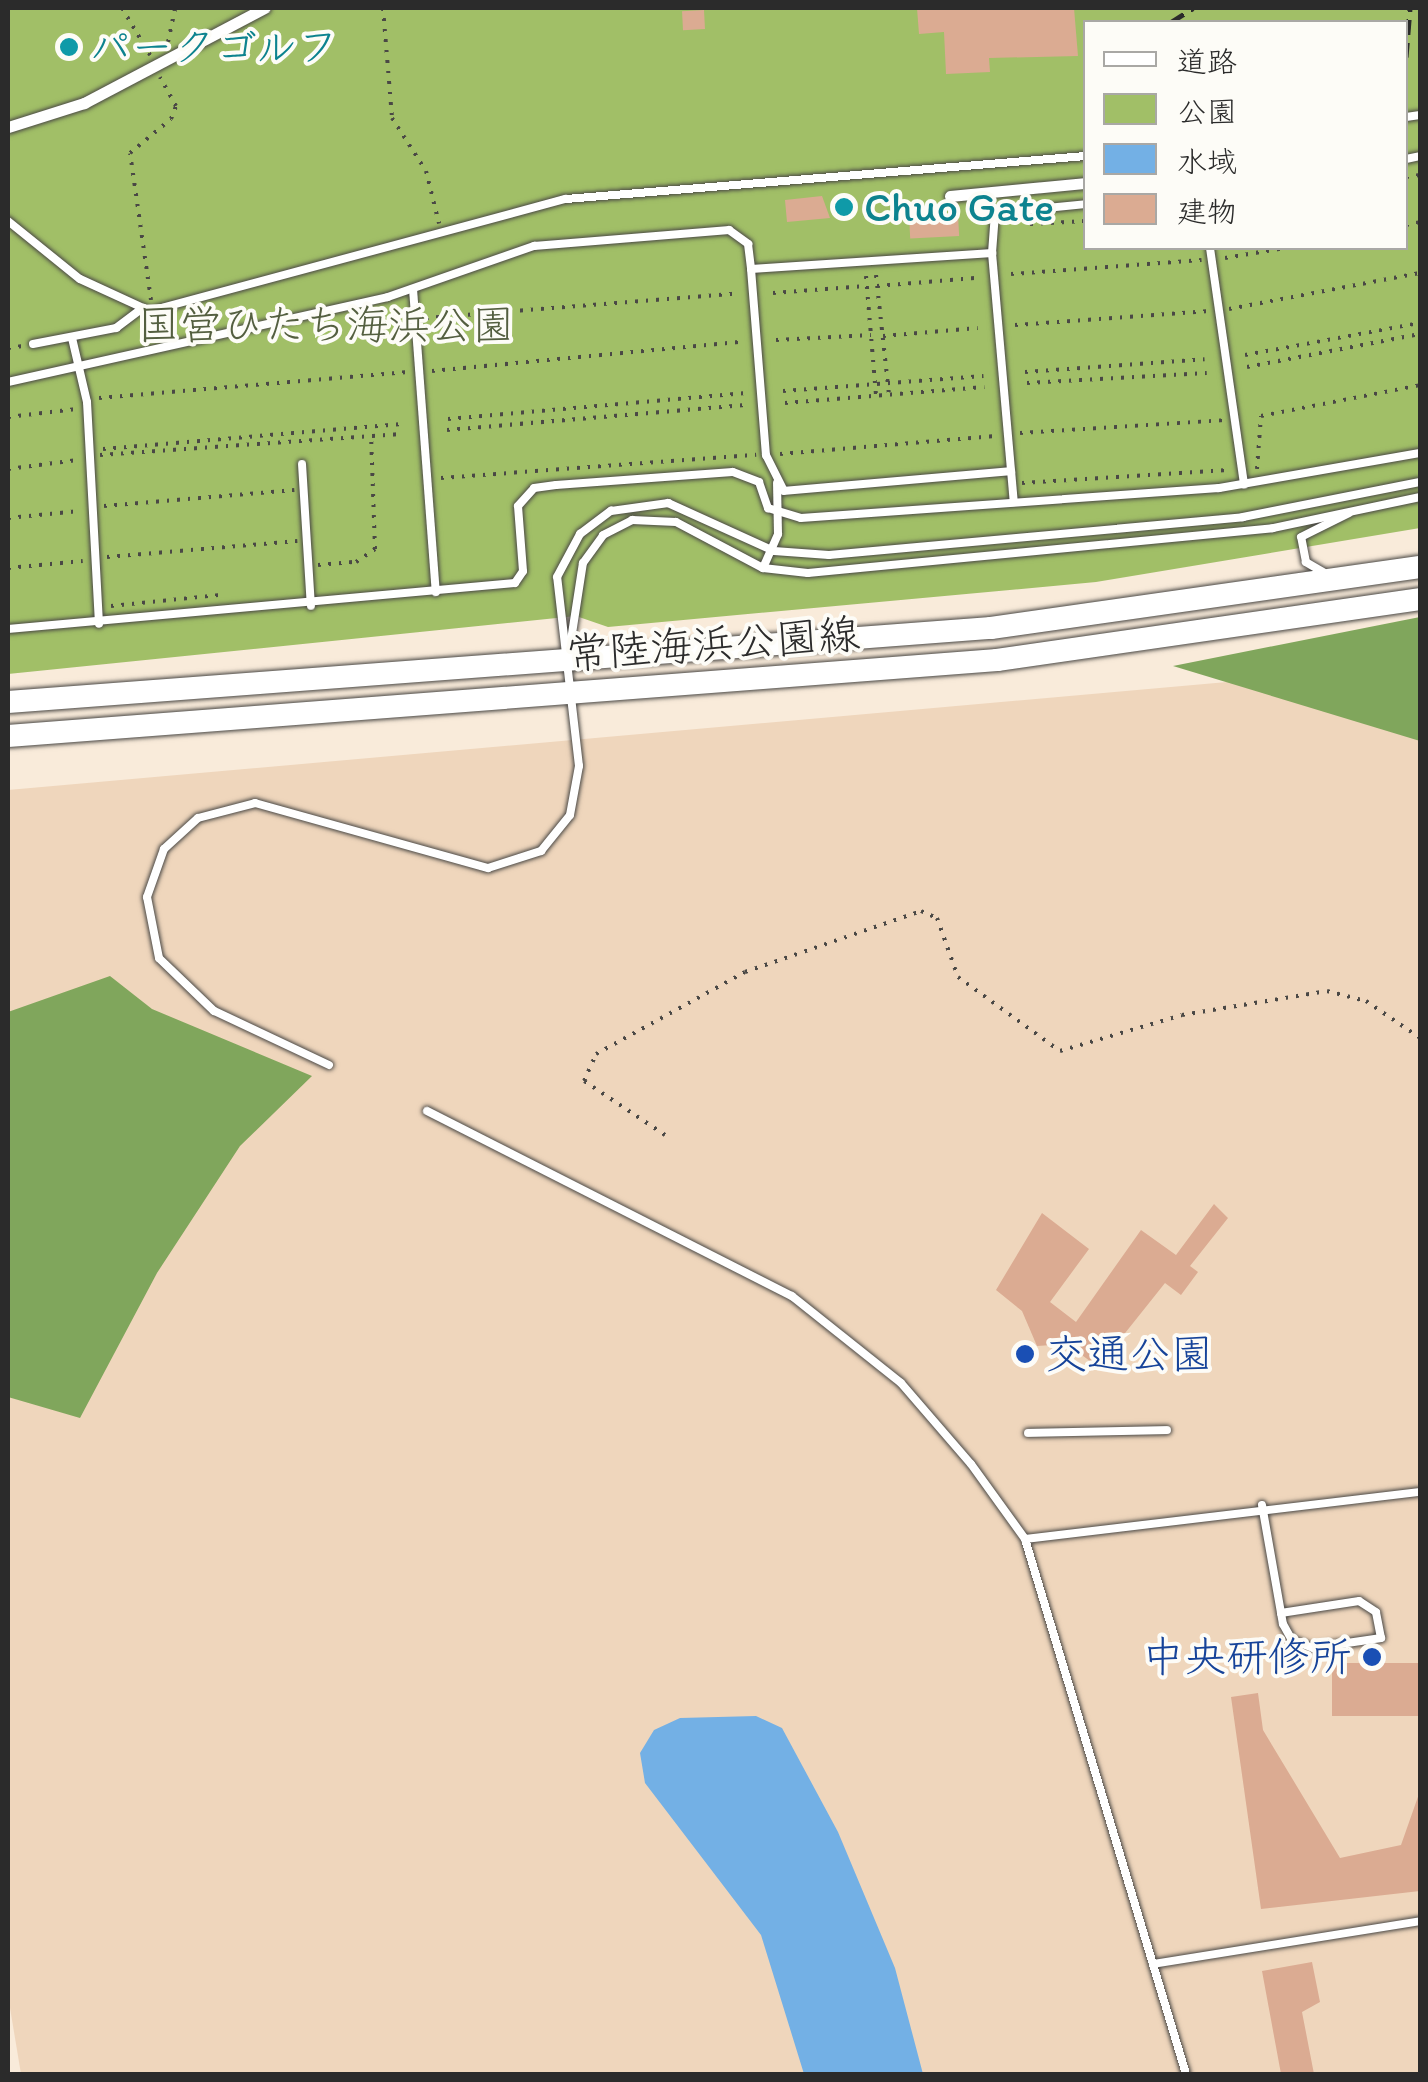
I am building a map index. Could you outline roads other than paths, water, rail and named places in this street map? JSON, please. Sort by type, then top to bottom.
[{"type":"main road","name":"常陸海浜公園線","points":[[8,702],[1010,626],[1420,567]]},
{"type":"main road","name":"常陸海浜公園線","points":[[8,736],[1126,647],[1420,599]]},
{"type":"street","points":[[8,127],[60,114],[157,68],[264,8]]},
{"type":"street","points":[[950,196],[1083,183]]},
{"type":"lane","points":[[8,221],[80,279],[150,312],[566,199],[1083,156]]},
{"type":"lane","points":[[1014,502],[989,226],[995,213],[1083,204]]},
{"type":"lane","points":[[8,382],[414,290],[534,246],[729,230],[748,244],[766,455],[777,483],[781,516],[774,551],[764,568]]},
{"type":"lane","points":[[1210,250],[1244,484]]},
{"type":"lane","points":[[751,269],[992,253]]},
{"type":"lane","points":[[414,290],[436,592]]},
{"type":"lane","points":[[33,344],[116,328],[140,310]]},
{"type":"lane","points":[[72,338],[87,402],[99,624]]},
{"type":"lane","points":[[781,516],[1244,484],[1420,453]]},
{"type":"lane","points":[[759,482],[766,455]]},
{"type":"lane","points":[[302,464],[311,606]]},
{"type":"lane","points":[[777,483],[790,492],[1012,471]]},
{"type":"lane","points":[[8,630],[311,606],[522,579],[518,506],[534,488],[733,472],[759,482],[781,516]]},
{"type":"lane","points":[[329,1066],[214,1011],[160,958],[147,897],[164,850],[198,818],[255,803],[488,868],[526,860],[561,832],[576,796],[571,693],[557,577],[580,534],[611,510],[668,503],[774,551],[829,555],[1243,517],[1420,482]]},
{"type":"lane","points":[[568,661],[583,563],[620,525],[676,522],[764,568],[808,573],[1240,532],[1420,497]]},
{"type":"lane","points":[[1372,506],[1301,537],[1318,572],[1359,567],[1378,575]]},
{"type":"lane","points":[[427,1111],[832,1322],[928,1411],[1025,1539],[1186,2074]]},
{"type":"lane","points":[[1028,1433],[1167,1430]]},
{"type":"lane","points":[[1025,1539],[1262,1505],[1420,1492]]},
{"type":"lane","points":[[1262,1505],[1281,1612],[1302,1648],[1381,1638],[1376,1612],[1359,1600],[1281,1612]]},
{"type":"lane","points":[[1153,1964],[1420,1921]]},
{"type":"water","points":[[756,1716],[782,1728],[838,1832],[895,1968],[923,2074],[804,2074],[761,1935],[645,1783],[640,1753],[654,1730],[680,1718]]},
{"type":"tunnel","points":[[841,203],[842,211]]},
{"type":"railway","points":[[1174,20],[1193,8]]},
{"type":"railway","points":[[1408,32],[1410,8]]},
{"type":"place","name":"パークゴルフ","points":[[69,47]]},
{"type":"place","name":"Chuo Gate","points":[[844,207]]},
{"type":"place","name":"交通公園","points":[[1025,1354]]},
{"type":"place","name":"中央研修所","points":[[1372,1657]]},
{"type":"park label","name":"国営ひたち海浜公園","points":[[326,325]]}]
